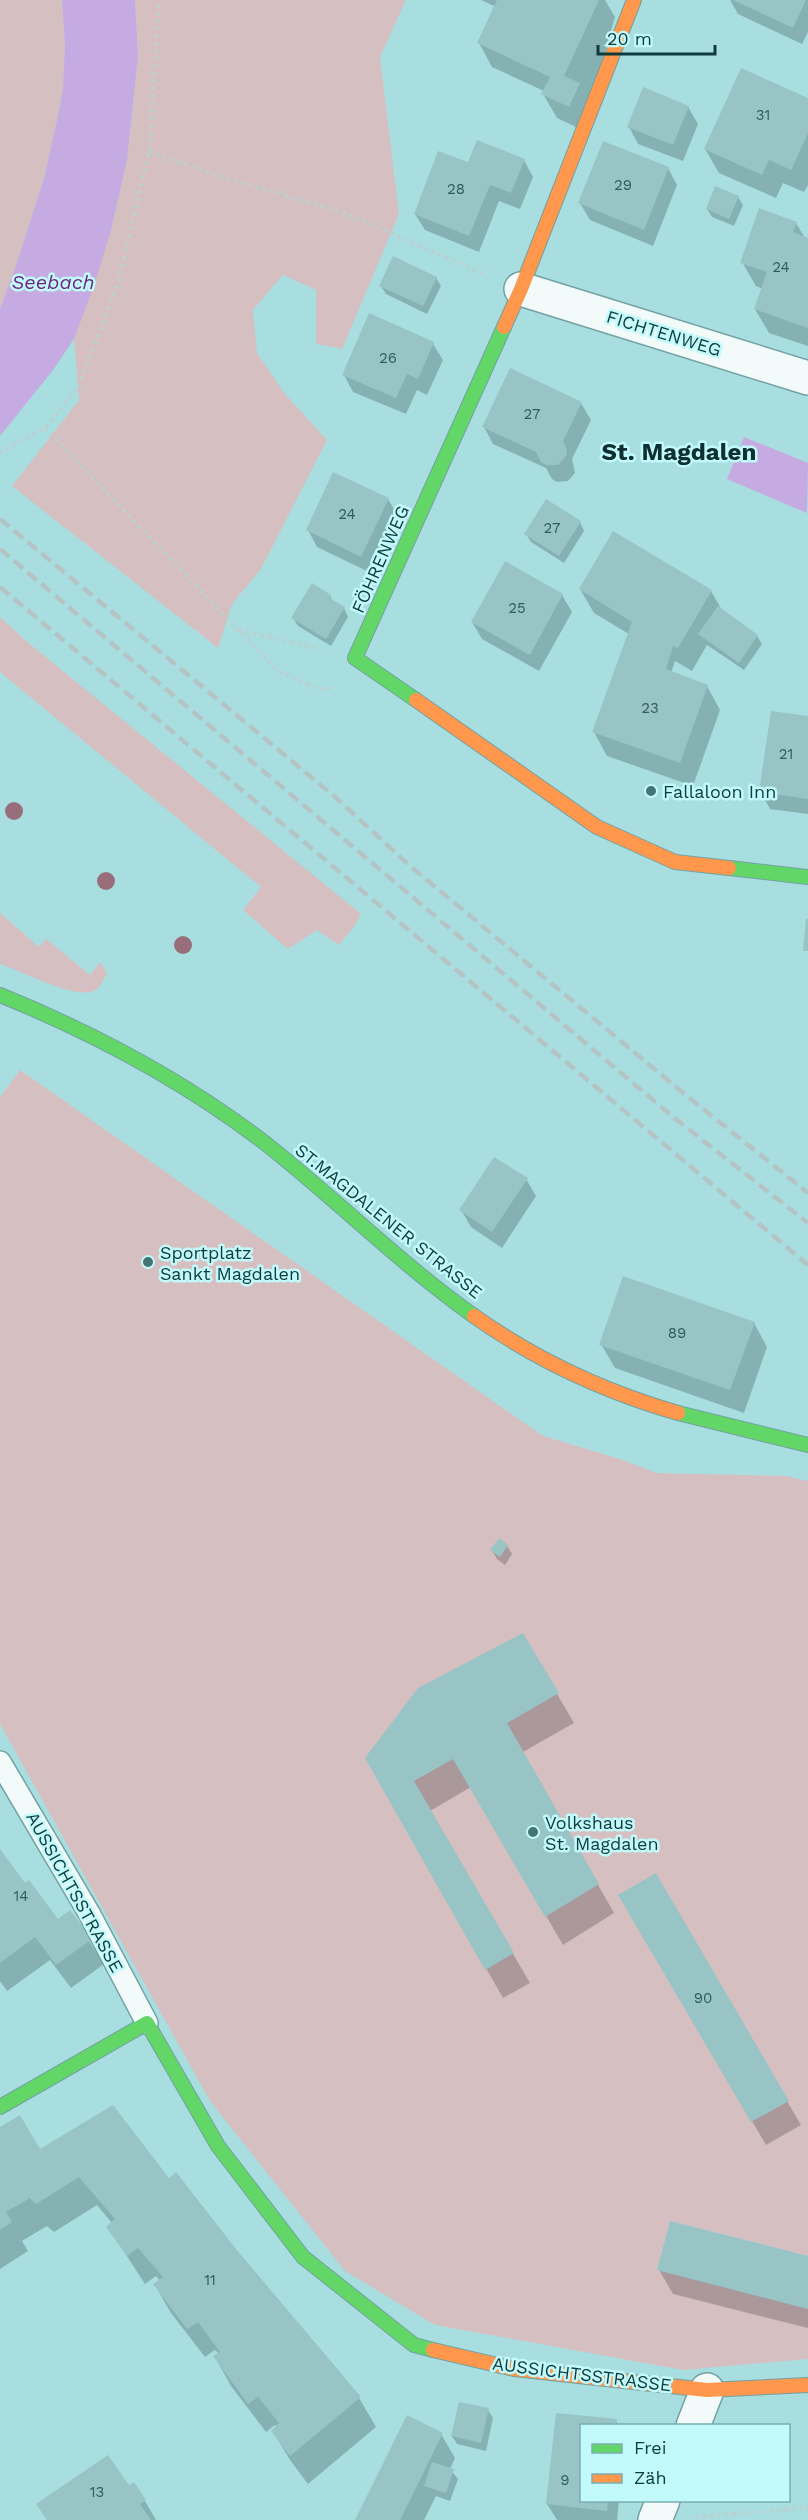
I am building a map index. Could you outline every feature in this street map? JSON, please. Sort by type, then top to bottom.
[{"type":"street","name":"FÖHRENWEG","points":[[356,658],[521,289],[634,0]]},
{"type":"street","name":"FICHTENWEG","points":[[521,289],[808,378]]},
{"type":"street","points":[[356,658],[597,827],[675,862],[808,877]]},
{"type":"street","name":"ST.MAGDALENER STRASSE","points":[[0,995],[122,1049],[162,1072],[243,1126],[451,1300],[509,1337],[574,1374],[634,1400],[718,1424],[808,1445]]},
{"type":"street","points":[[0,2107],[147,2023]]},
{"type":"street","name":"AUSSICHTSSTRASSE","points":[[147,2023],[218,2146],[303,2257],[414,2345],[514,2369],[707,2390],[808,2385]]},
{"type":"street","points":[[694,2424],[707,2390]]},
{"type":"street","points":[[655,2520],[662,2502]]},
{"type":"lane","name":"AUSSICHTSSTRASSE","points":[[0,1762],[89,1913],[147,2023]]},
{"type":"path","points":[[0,453],[45,428],[79,386],[117,286],[149,152],[159,0]]},
{"type":"path","points":[[149,152],[226,178],[345,213],[413,245],[521,289]]},
{"type":"path","points":[[45,428],[277,670],[316,688],[338,690],[356,658],[239,630]]},
{"type":"path","points":[[655,2520],[808,2508]]},
{"type":"shaded area","points":[[0,0],[62,0],[65,44],[63,89],[45,175],[0,309]]},
{"type":"shaded area","points":[[135,0],[406,0],[380,57],[399,214],[342,349],[316,344],[316,290],[283,275],[253,310],[257,353],[285,394],[327,440],[261,569],[232,604],[218,648],[12,486],[79,400],[74,339],[111,230],[127,160],[138,56]]},
{"type":"shaded area","points":[[0,617],[26,641],[361,914],[339,945],[317,930],[288,949],[243,910],[261,887],[0,672]]},
{"type":"shaded area","points":[[0,913],[39,947],[46,939],[90,975],[101,962],[107,974],[100,986],[89,992],[77,992],[0,964]]},
{"type":"shaded area","points":[[20,1070],[543,1436],[623,1460],[656,1473],[786,1476],[808,1481],[808,2256],[670,2221],[657,2270],[808,2309],[808,2359],[683,2370],[435,2325],[345,2271],[210,2101],[0,1724],[0,1097]]},
{"type":"water","name":"Seebach","points":[[62,0],[135,0],[138,56],[127,160],[111,230],[95,283],[74,339],[53,370],[0,436],[0,309],[45,175],[57,120],[63,89],[65,44]]},
{"type":"water","points":[[744,437],[808,463],[807,513],[727,479]]},
{"type":"building","points":[[497,0],[599,0],[564,76],[580,83],[569,107],[541,94],[550,77],[477,43]]},
{"type":"building","points":[[733,0],[806,0],[793,28]]},
{"type":"building","points":[[741,68],[808,98],[808,133],[791,170],[769,160],[762,175],[704,149]]},
{"type":"building","points":[[643,87],[689,106],[673,145],[627,127]]},
{"type":"building","points":[[477,140],[525,159],[511,193],[490,185],[469,236],[414,214],[438,151],[468,162]]},
{"type":"building","points":[[603,141],[669,167],[644,230],[578,203]]},
{"type":"building","points":[[715,186],[739,196],[729,219],[706,209]]},
{"type":"building","points":[[759,208],[797,222],[793,232],[808,238],[808,328],[754,309],[767,272],[740,263]]},
{"type":"building","points":[[393,256],[437,277],[423,306],[379,286]]},
{"type":"building","points":[[369,313],[434,342],[418,379],[407,374],[396,398],[342,375]]},
{"type":"building","points":[[510,368],[582,402],[563,441],[567,450],[566,456],[558,465],[546,465],[541,462],[536,452],[482,427]]},
{"type":"building","points":[[333,472],[389,498],[361,557],[306,530]]},
{"type":"building","points":[[546,499],[581,521],[559,556],[524,534]]},
{"type":"building","points":[[613,531],[712,590],[678,648],[673,646],[666,669],[708,685],[680,763],[592,732],[632,622],[579,589]]},
{"type":"building","points":[[505,561],[563,594],[530,655],[471,622]]},
{"type":"building","points":[[312,583],[331,595],[329,598],[345,607],[326,639],[291,618]]},
{"type":"building","points":[[718,606],[758,635],[739,663],[698,634]]},
{"type":"building","points":[[771,711],[808,716],[808,799],[759,792]]},
{"type":"building","points":[[806,919],[808,919],[808,951],[803,951]]},
{"type":"building","points":[[494,1157],[528,1178],[492,1232],[459,1210]]},
{"type":"building","points":[[623,1276],[755,1322],[730,1390],[599,1345]]},
{"type":"building","points":[[499,1538],[508,1545],[500,1557],[490,1550]]},
{"type":"building","name":"Volkshaus St. Magdalen","points":[[523,1633],[559,1693],[507,1723],[599,1884],[545,1917],[453,1759],[414,1781],[514,1953],[485,1970],[365,1758],[418,1688]]},
{"type":"building","points":[[0,1849],[25,1883],[29,1880],[58,1919],[70,1910],[92,1939],[56,1965],[35,1937],[0,1963]]},
{"type":"building","points":[[656,1873],[789,2101],[751,2122],[618,1895]]},
{"type":"building","points":[[113,2105],[169,2178],[176,2172],[236,2249],[361,2397],[290,2456],[271,2431],[279,2423],[258,2397],[248,2404],[213,2356],[220,2352],[198,2322],[187,2329],[153,2284],[163,2277],[138,2248],[127,2256],[106,2227],[115,2219],[79,2177],[36,2204],[30,2198],[6,2212],[12,2222],[0,2230],[0,2127],[20,2115],[40,2149]]},
{"type":"building","points":[[670,2221],[808,2256],[808,2309],[657,2270]]},
{"type":"building","points":[[459,2402],[489,2408],[481,2443],[451,2436]]},
{"type":"building","points":[[556,2413],[617,2419],[616,2424],[580,2424],[580,2502],[608,2502],[607,2511],[546,2504]]},
{"type":"building","points":[[407,2415],[443,2433],[400,2520],[355,2520]]},
{"type":"building","points":[[108,2455],[129,2485],[134,2482],[146,2500],[140,2504],[151,2520],[47,2520],[36,2504]]},
{"type":"building","points":[[432,2462],[454,2469],[446,2493],[424,2486]]},
{"type":"railway","points":[[0,519],[334,796],[409,865],[682,1092],[808,1193]]},
{"type":"railway","points":[[0,549],[672,1116],[808,1223]]},
{"type":"railway","points":[[0,587],[808,1265]]},
{"type":"traffic: fast","points":[[416,700],[355,658],[504,327]]},
{"type":"traffic: fast","points":[[729,868],[808,877]]},
{"type":"traffic: fast","points":[[0,995],[106,1043],[207,1102],[270,1147],[421,1276],[474,1316]]},
{"type":"traffic: fast","points":[[678,1413],[808,1445]]},
{"type":"traffic: fast","points":[[0,2107],[147,2023],[218,2146],[303,2257],[414,2345],[433,2350]]},
{"type":"traffic: slow","points":[[504,327],[634,0]]},
{"type":"traffic: slow","points":[[416,700],[597,827],[675,862],[729,868]]},
{"type":"traffic: slow","points":[[474,1316],[522,1347],[572,1373],[624,1395],[678,1413]]},
{"type":"traffic: slow","points":[[433,2350],[514,2369],[707,2390],[808,2385]]},
{"type":"place","name":"Fallaloon Inn","points":[[651,791]]},
{"type":"place","name":"Sportplatz Sankt Magdalen","points":[[148,1262]]},
{"type":"place","name":"Volkshaus St. Magdalen","points":[[533,1832]]},
{"type":"district","name":"St. Magdalen","points":[[679,452]]}]
